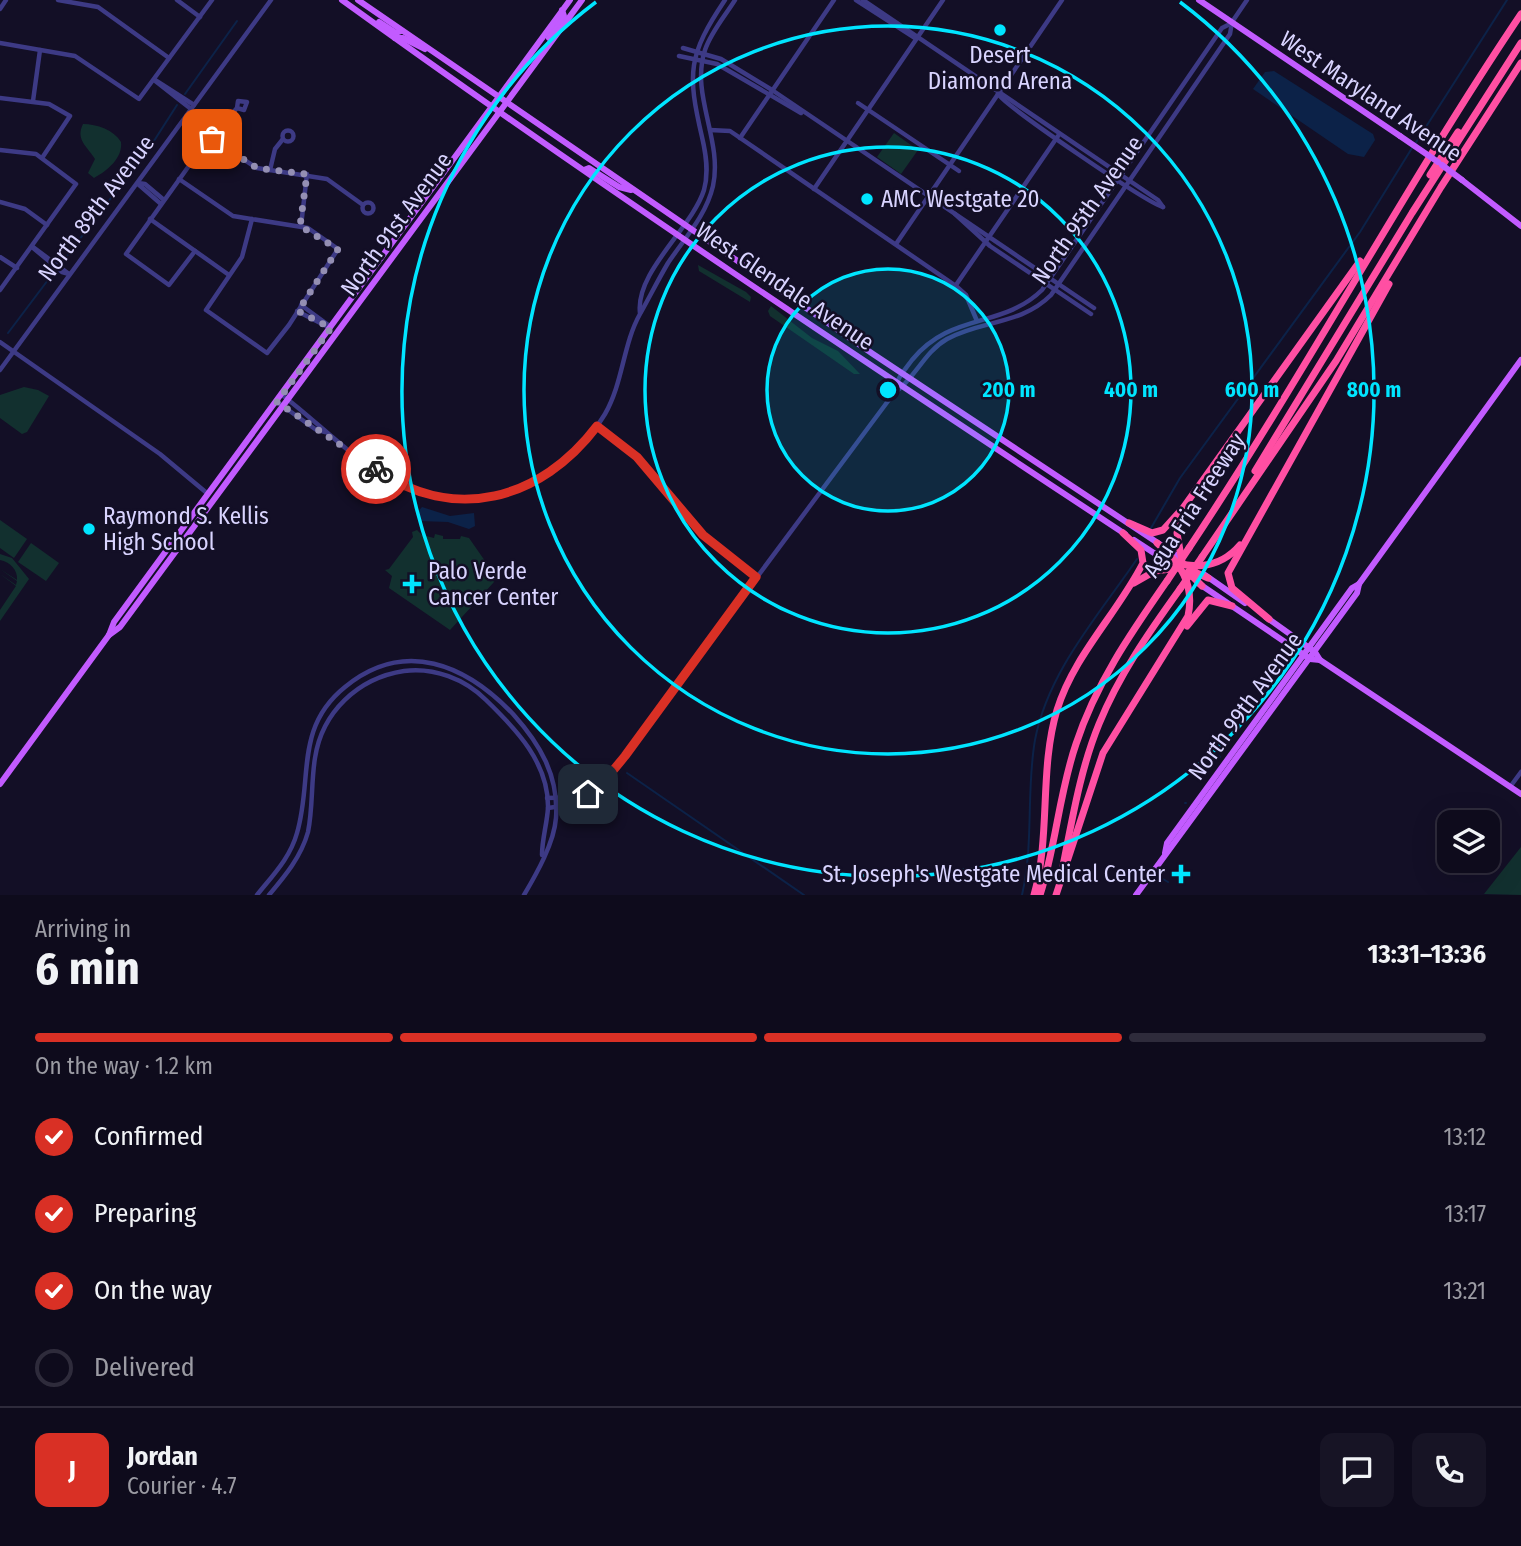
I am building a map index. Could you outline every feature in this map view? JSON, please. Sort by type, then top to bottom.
[{"type":"highway","name":"Agua Fria Freeway","points":[[1040,895],[1075,746],[1110,666],[1239,472],[1385,227],[1521,14]]},
{"type":"highway","points":[[1247,487],[1261,456],[1521,36]]},
{"type":"highway","points":[[1476,108],[1521,43]]},
{"type":"highway","name":"Agua Fria Freeway","points":[[1056,895],[1083,774],[1098,726],[1132,659],[1247,487],[1336,361],[1521,63]]},
{"type":"highway","points":[[1129,523],[1147,533],[1160,532],[1183,508],[1385,227]]},
{"type":"highway","points":[[1239,472],[1279,420],[1391,244]]},
{"type":"highway","points":[[1269,619],[1232,588],[1228,579],[1230,568],[1329,396],[1393,276],[1399,257]]},
{"type":"highway","points":[[1177,636],[1189,610],[1190,597],[1177,533],[1183,508]]},
{"type":"highway","points":[[1034,895],[1044,844],[1051,741],[1056,713],[1073,672],[1143,560],[1141,550],[1123,533]]},
{"type":"highway","points":[[1125,592],[1143,576],[1228,557],[1248,535]]},
{"type":"highway","points":[[1157,542],[1202,586]]},
{"type":"highway","points":[[1158,556],[1208,578]]},
{"type":"highway","points":[[1056,895],[1103,753],[1128,708],[1177,636],[1206,601],[1218,600],[1232,606]]},
{"type":"main road","name":"West Glendale Avenue","points":[[342,0],[491,107],[684,239],[1158,556]]},
{"type":"main road","name":"West Glendale Avenue","points":[[358,0],[687,228],[1157,542]]},
{"type":"main road","name":"North 91st Avenue","points":[[144,588],[189,533],[283,401],[331,328],[570,0]]},
{"type":"main road","name":"North 91st Avenue","points":[[0,784],[109,635],[120,627],[208,494],[323,353],[582,0]]},
{"type":"main road","name":"West Maryland Avenue","points":[[1199,0],[1440,163],[1521,226]]},
{"type":"main road","points":[[546,50],[564,16],[562,10]]},
{"type":"main road","points":[[363,15],[368,14],[396,33],[401,31]]},
{"type":"main road","points":[[395,38],[403,38],[431,51]]},
{"type":"main road","points":[[584,170],[588,167],[619,187],[632,190]]},
{"type":"main road","points":[[422,202],[430,208]]},
{"type":"main road","points":[[323,353],[324,345],[333,332],[331,328]]},
{"type":"main road","name":"North 99th Avenue","points":[[1136,895],[1165,853],[1167,843],[1310,659],[1357,593],[1359,584],[1521,360]]},
{"type":"main road","points":[[189,533],[208,494]]},
{"type":"main road","points":[[1208,578],[1315,652],[1320,660],[1521,794]]},
{"type":"main road","name":"North 99th Avenue","points":[[1236,754],[1260,714],[1308,647],[1352,588],[1359,584]]},
{"type":"main road","points":[[1202,586],[1310,659],[1320,660]]},
{"type":"main road","points":[[1260,714],[1270,713],[1268,703]]},
{"type":"street","points":[[0,9],[6,0]]},
{"type":"street","points":[[58,0],[86,2],[108,13],[169,58]]},
{"type":"street","points":[[177,0],[200,17]]},
{"type":"street","points":[[0,43],[75,56],[139,99],[212,0]]},
{"type":"street","name":"North 89th Avenue","points":[[0,370],[271,0]]},
{"type":"street","points":[[283,401],[315,429],[326,432],[396,482],[442,498],[471,499],[513,492],[544,477],[575,452],[597,426],[616,392],[640,314],[684,239],[702,194],[707,172],[692,87],[694,58],[725,0]]},
{"type":"street","points":[[640,314],[639,304],[649,280],[677,234],[704,211],[713,186],[715,159],[701,83],[704,57],[711,38],[736,0]]},
{"type":"street","points":[[740,138],[834,0]]},
{"type":"street","points":[[856,0],[998,93],[1154,205],[1163,207],[1123,175],[1058,135]]},
{"type":"street","points":[[863,0],[916,38]]},
{"type":"street","points":[[814,189],[943,0]]},
{"type":"street","points":[[896,244],[1062,0]]},
{"type":"street","name":"North 95th Avenue","points":[[894,393],[896,382],[902,373],[922,348],[941,333],[1021,306],[1046,285],[1222,28],[1232,22],[1247,0]]},
{"type":"street","name":"North 95th Avenue","points":[[548,808],[582,803],[598,789],[894,393],[903,387],[930,352],[947,340],[1023,316],[1055,290],[1230,34],[1232,22]]},
{"type":"street","points":[[683,48],[704,57]]},
{"type":"street","points":[[33,101],[40,50]]},
{"type":"street","points":[[679,56],[725,61],[955,214],[1046,285],[1092,311],[1051,278],[988,239]]},
{"type":"street","points":[[154,80],[192,107]]},
{"type":"street","points":[[0,97],[58,107],[70,116],[42,158]]},
{"type":"street","points":[[858,103],[958,171]]},
{"type":"street","points":[[195,251],[169,285],[126,254],[179,179],[237,108]]},
{"type":"street","points":[[710,130],[727,129],[956,286],[968,299],[977,321]]},
{"type":"street","points":[[956,286],[1058,135]]},
{"type":"street","points":[[212,139],[257,168],[327,179],[363,205]]},
{"type":"street","points":[[270,170],[275,149],[284,139]]},
{"type":"street","points":[[0,150],[42,158],[76,184],[0,290]]},
{"type":"street","points":[[300,226],[307,174]]},
{"type":"street","points":[[179,179],[233,216],[300,226],[338,249],[267,353],[206,310],[242,257],[252,219]]},
{"type":"street","points":[[138,183],[145,184],[162,202]]},
{"type":"street","points":[[0,202],[25,209],[47,225]]},
{"type":"street","points":[[150,219],[229,275]]},
{"type":"street","points":[[32,247],[53,266],[69,274]]},
{"type":"street","points":[[0,257],[17,268]]},
{"type":"street","points":[[299,308],[327,322],[331,328]]},
{"type":"street","points":[[0,342],[160,454],[208,494]]},
{"type":"street","points":[[597,426],[637,457],[703,535],[756,577]]},
{"type":"street","points":[[257,895],[290,852],[298,831],[306,752],[314,726],[327,705],[343,688],[364,674],[386,666],[410,662],[433,663],[461,671],[496,697],[537,743],[549,766],[556,798],[553,838],[524,895]]},
{"type":"street","points":[[269,895],[302,849],[311,806],[316,750],[334,712],[348,696],[367,683],[409,671],[451,677],[485,699],[530,748],[540,770],[547,798],[542,857]]},
{"type":"street","points":[[1510,787],[1521,772]]},
{"type":"street","points":[[547,798],[578,797],[598,789]]},
{"type":"street","points":[[302,806],[311,806]]},
{"type":"green space","points":[[83,124],[105,128],[121,142],[117,159],[94,178],[88,173],[95,159],[81,139]]},
{"type":"green space","points":[[894,133],[918,150],[901,174],[877,157]]},
{"type":"green space","points":[[698,265],[746,292],[751,297],[750,302],[699,271]]},
{"type":"green space","points":[[771,306],[812,338],[838,351],[860,374],[854,374],[770,316],[768,311]]},
{"type":"green space","points":[[24,387],[49,396],[27,432],[22,434],[0,418],[0,395]]},
{"type":"green space","points":[[0,520],[27,539],[14,558],[0,548]]},
{"type":"green space","points":[[417,530],[422,535],[434,538],[435,534],[443,536],[443,539],[460,539],[461,536],[469,538],[492,571],[489,574],[494,582],[450,630],[389,588],[392,576],[385,570],[389,569],[413,537],[412,532]]},
{"type":"green space","points":[[31,543],[59,563],[46,581],[18,562]]},
{"type":"green space","points":[[0,554],[12,558],[29,579],[0,621],[0,610],[16,586],[0,574],[16,585],[17,581],[0,569],[17,580],[17,576],[10,565],[0,560]]},
{"type":"green space","points":[[1521,847],[1521,895],[1484,894]]},
{"type":"water","points":[[1274,71],[1373,134],[1375,140],[1364,157],[1348,154],[1253,89],[1265,72]]},
{"type":"water","points":[[422,507],[450,516],[474,513],[475,526],[469,529],[448,522],[419,521],[416,514]]},
{"type":"waterway","points":[[1415,144],[1507,0]]},
{"type":"waterway","points":[[185,94],[237,21]]},
{"type":"waterway","points":[[63,261],[152,144],[177,105]]},
{"type":"waterway","points":[[1151,528],[1180,478],[1360,232],[1412,148]]},
{"type":"waterway","points":[[8,333],[54,272]]},
{"type":"waterway","points":[[1022,895],[1028,856],[1032,759],[1042,715],[1063,667],[1137,559]]},
{"type":"waterway","points":[[627,773],[804,895]]},
{"type":"waterway","points":[[1158,876],[1168,882]]},
{"type":"way so far","points":[[212,139],[257,168],[307,174],[300,226],[338,249],[298,311],[324,327],[331,328],[277,402],[315,429],[326,432],[376,469]]},
{"type":"place","name":"Desert Diamond Arena","points":[[1000,30]]},
{"type":"place","name":"AMC Westgate 20","points":[[867,199]]},
{"type":"place","name":"Raymond S. Kellis High School","points":[[89,529]]},
{"type":"place","name":"Palo Verde Cancer Center","points":[[412,584]]},
{"type":"place","name":"St. Joseph's Westgate Medical Center","points":[[1181,874]]},
{"type":"route","points":[[376,469],[406,487],[442,498],[492,497],[522,489],[550,473],[568,459],[597,426],[637,457],[703,535],[756,577],[625,756],[598,789],[588,794]]}]
